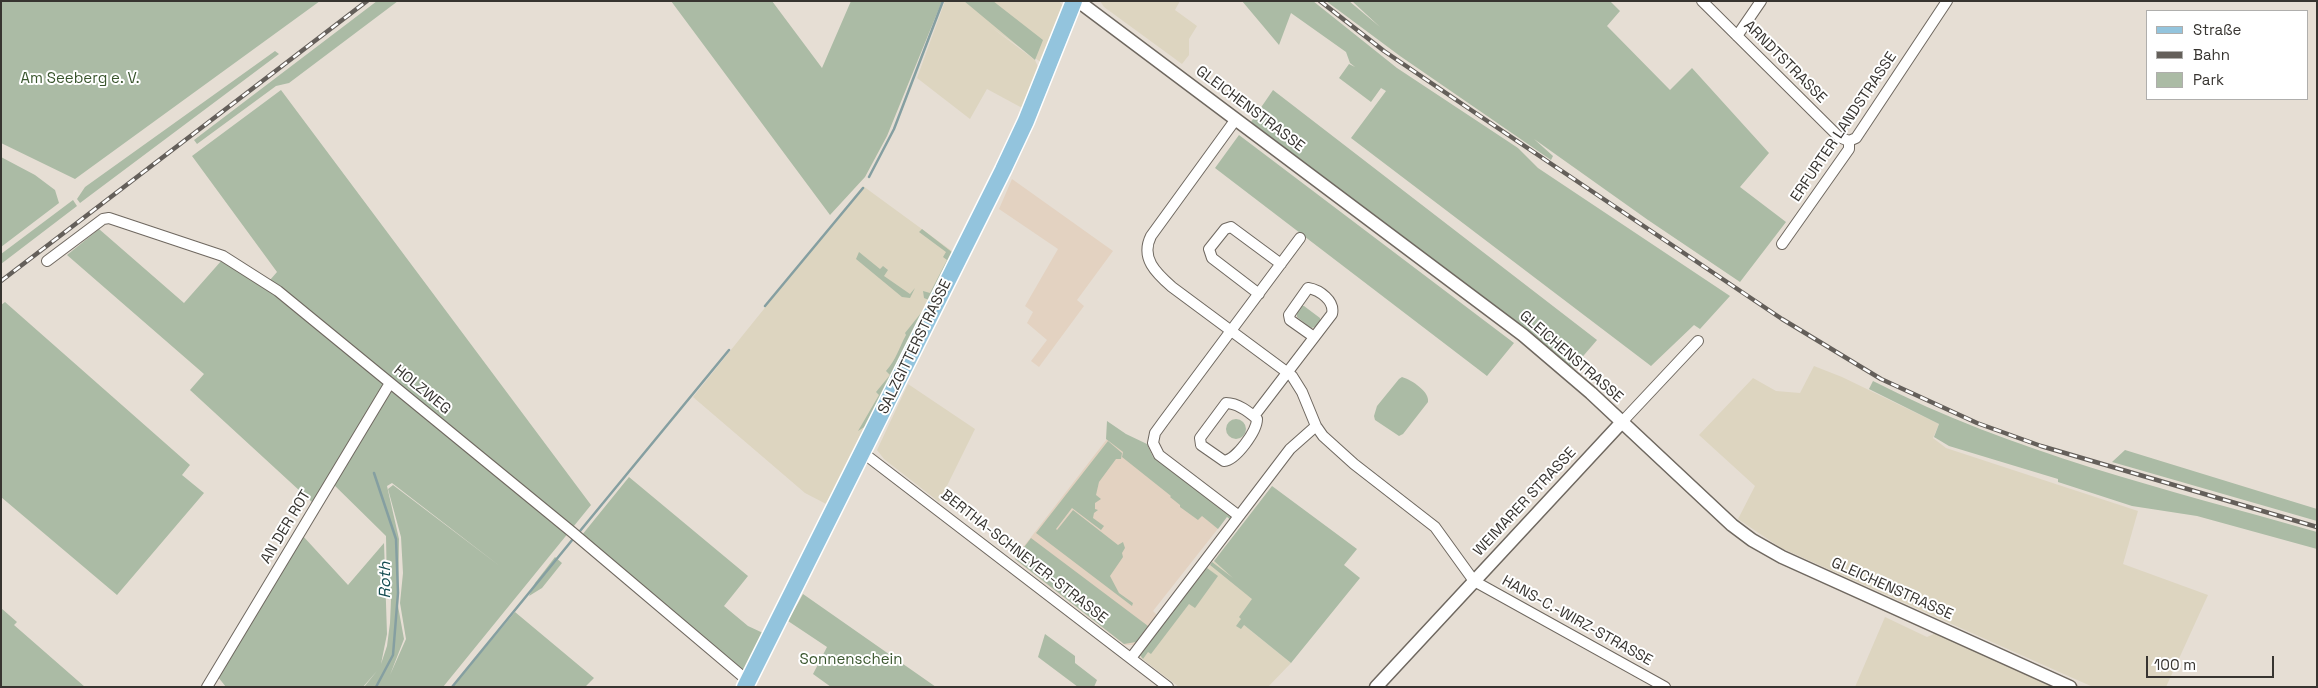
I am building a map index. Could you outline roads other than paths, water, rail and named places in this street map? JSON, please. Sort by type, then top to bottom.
[{"type":"main road","name":"SALZGITTERSTRASSE","points":[[746,684],[1015,145],[1074,1]]},
{"type":"street","name":"GLEICHENSTRASSE","points":[[1078,1],[1523,335],[1622,422],[1732,525],[1764,547],[2070,687]]},
{"type":"street","name":"ARNDTSTRASSE","points":[[1702,1],[1839,137],[1849,141]]},
{"type":"street","points":[[1738,36],[1761,1]]},
{"type":"street","name":"ERFURTER LANDSTRASSE","points":[[1782,244],[1849,148],[1849,141],[1856,138],[1946,1]]},
{"type":"street","points":[[1236,119],[1158,225],[1146,247],[1149,261],[1163,279],[1287,372],[1302,392],[1316,426],[1331,445],[1435,528],[1474,581]]},
{"type":"street","name":"HOLZWEG","points":[[47,261],[103,219],[109,218],[222,256],[278,291],[572,532],[746,684]]},
{"type":"street","points":[[1259,294],[1212,258],[1209,250],[1225,229],[1231,227],[1281,264]]},
{"type":"street","points":[[1239,516],[1159,455],[1153,443],[1155,433],[1300,238]]},
{"type":"street","points":[[1254,416],[1287,372],[1314,338],[1332,314],[1333,307],[1330,301],[1308,288],[1289,315],[1290,320],[1314,338]]},
{"type":"street","name":"WEIMARER STRASSE","points":[[1376,687],[1698,340]]},
{"type":"street","name":"AN DER ROT","points":[[207,687],[390,383]]},
{"type":"street","points":[[1226,403],[1234,403],[1254,416],[1257,419],[1257,427],[1234,458],[1229,461],[1224,461],[1201,445],[1200,438],[1226,403]]},
{"type":"street","points":[[1131,658],[1290,449],[1316,426]]},
{"type":"street","name":"BERTHA-SCHNEYER-STRASSE","points":[[862,452],[1168,687]]},
{"type":"street","name":"HANS-C.-WIRZ-STRASSE","points":[[1474,581],[1665,687]]},
{"type":"waterway","points":[[869,177],[894,129],[943,1]]},
{"type":"waterway","points":[[765,306],[863,188]]},
{"type":"waterway","points":[[580,531],[729,350]]},
{"type":"waterway","name":"Roth","points":[[374,473],[396,539],[398,593],[393,655],[376,687]]},
{"type":"waterway","points":[[452,687],[573,539]]},
{"type":"railway","points":[[1,281],[367,1]]},
{"type":"railway","points":[[1320,1],[1384,51],[1474,112],[1782,319],[1881,379],[1977,423],[2041,446],[2317,527]]},
{"type":"park label","name":"Am Seeberg e. V.","points":[[80,79]]},
{"type":"park label","name":"Sonnenschein","points":[[851,660]]}]
